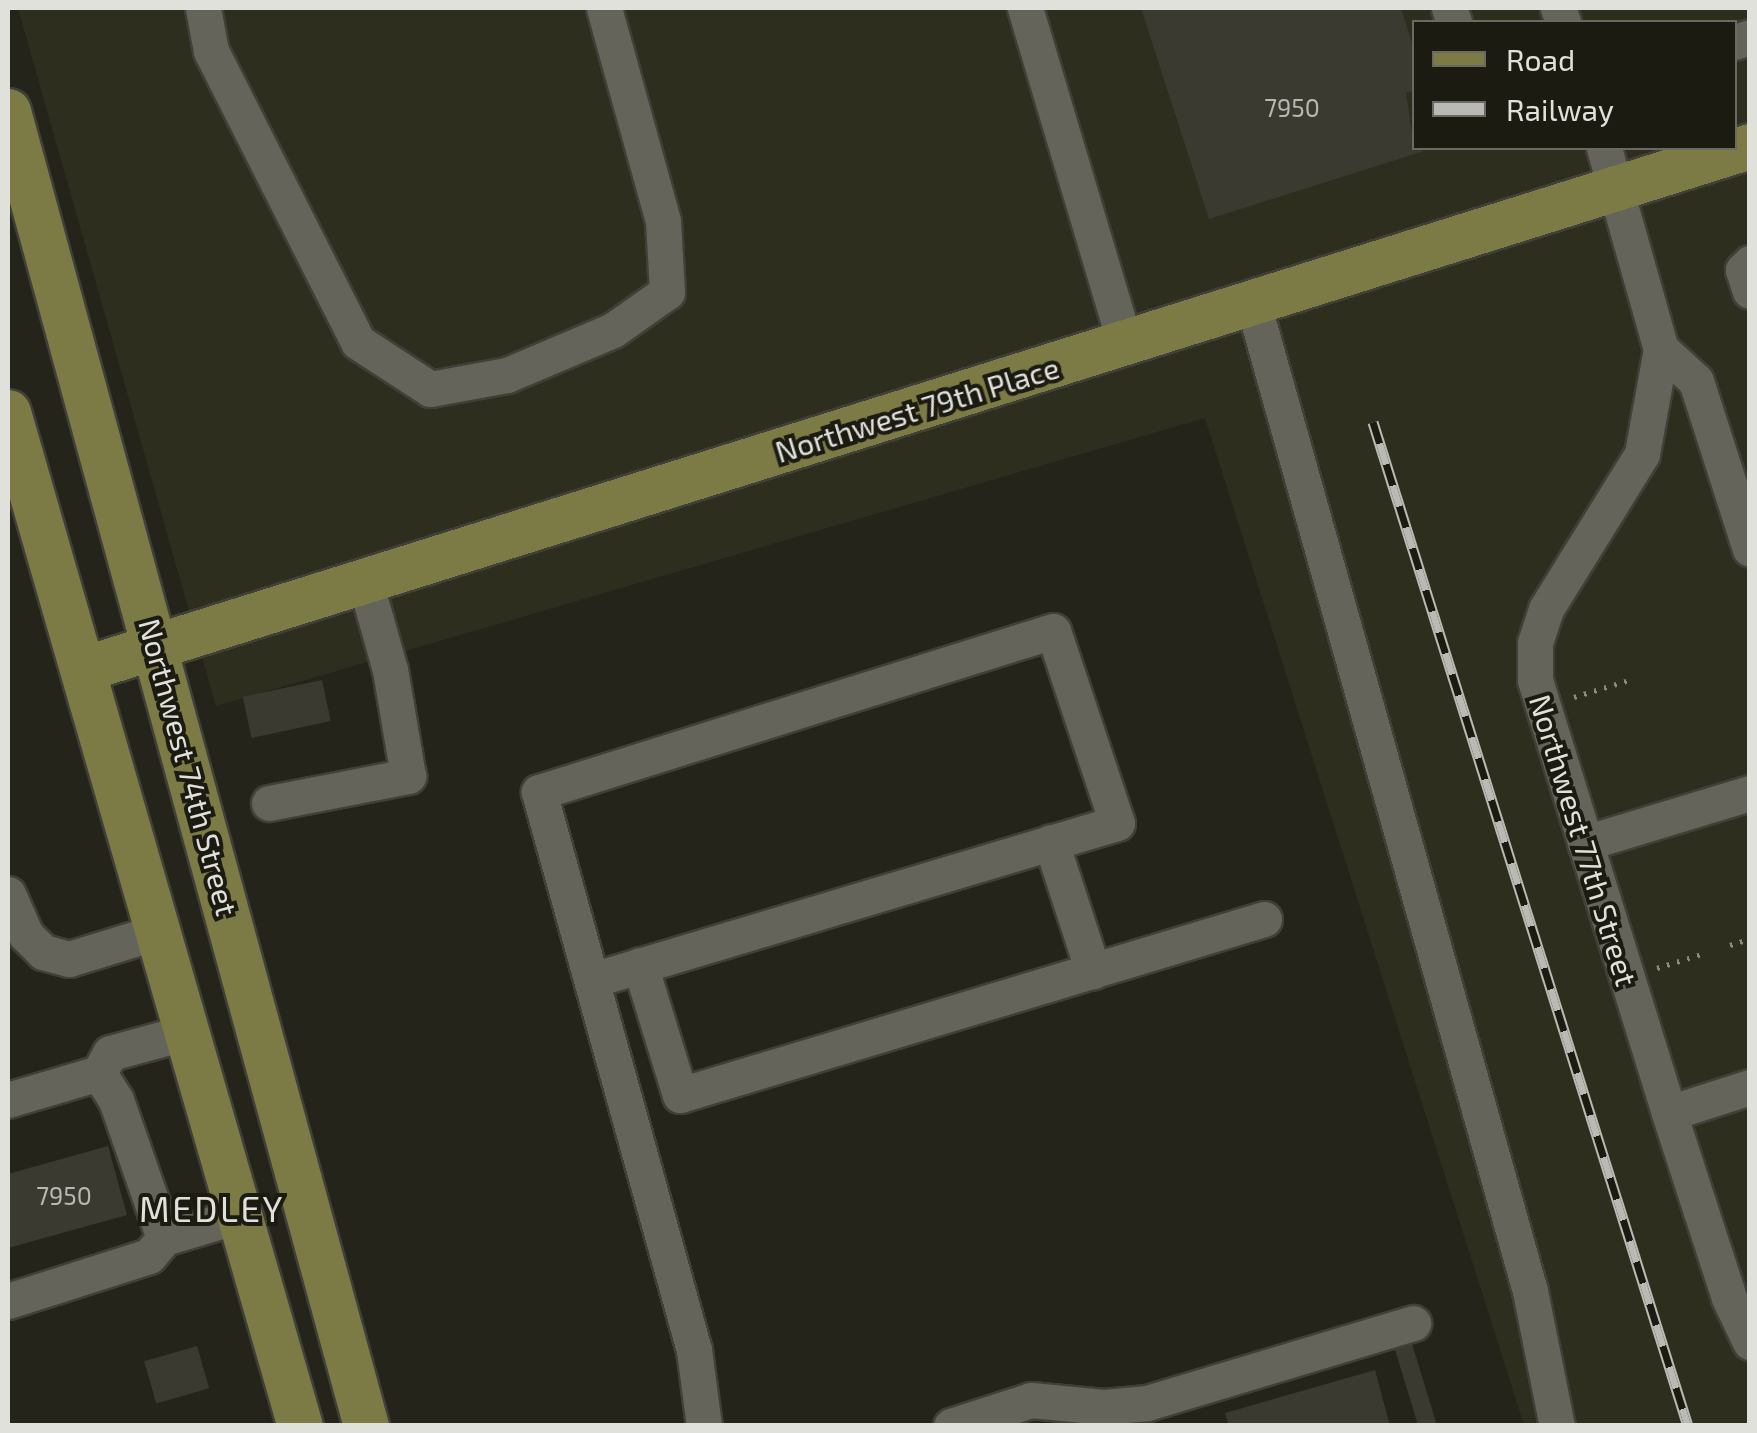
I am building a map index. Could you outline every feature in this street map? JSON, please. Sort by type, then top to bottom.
[{"type":"main road","name":"Northwest 74th Street","points":[[8,111],[158,646],[366,1426]]},
{"type":"main road","name":"Northwest 79th Place","points":[[83,669],[1253,303],[1608,168],[1724,150]]},
{"type":"main road","points":[[8,412],[300,1426]]},
{"type":"main road","points":[[238,1216],[294,1245],[329,1296]]},
{"type":"street","points":[[203,8],[211,51],[358,342],[430,389],[507,375],[612,330],[668,292],[664,220],[604,8]]},
{"type":"street","points":[[1025,8],[1125,344]]},
{"type":"street","name":"Northwest 77th Street","points":[[1608,168],[1661,349],[1642,454],[1555,592],[1535,643],[1540,700],[1728,1298],[1750,1342]]},
{"type":"street","points":[[1750,263],[1743,270],[1750,291]]},
{"type":"street","points":[[1253,303],[1526,1273],[1557,1426]]},
{"type":"street","name":"Northwest 77th Street","points":[[1661,349],[1696,381],[1750,549]]},
{"type":"street","points":[[269,803],[408,776],[390,670],[365,581]]},
{"type":"street","points":[[592,980],[1117,822],[1053,632],[538,792],[694,1350],[704,1426]]},
{"type":"street","points":[[1585,843],[1750,792]]},
{"type":"street","points":[[1051,842],[1093,971]]},
{"type":"street","points":[[8,894],[26,935],[43,952],[70,959],[157,932]]},
{"type":"street","points":[[640,965],[680,1094],[1264,919]]},
{"type":"street","points":[[8,1100],[99,1072],[110,1054],[187,1032]]},
{"type":"street","points":[[99,1072],[116,1100],[164,1238]]},
{"type":"street","points":[[1668,1113],[1750,1088]]},
{"type":"street","points":[[8,1300],[148,1256],[164,1238],[238,1216]]},
{"type":"street","points":[[951,1426],[1035,1413],[1147,1403],[1413,1322]]},
{"type":"path","points":[[1570,698],[1633,679]]},
{"type":"path","points":[[1730,945],[1750,939]]},
{"type":"path","points":[[1654,969],[1702,954]]},
{"type":"shaded area","points":[[18,8],[1749,8],[1749,1425],[1524,1425],[1205,418],[216,706]]},
{"type":"building","points":[[1141,8],[1401,8],[1412,44],[1412,91],[1406,93],[1412,150],[1424,151],[1209,219]]},
{"type":"building","points":[[322,680],[331,721],[252,738],[243,697]]},
{"type":"building","points":[[108,1146],[127,1215],[8,1248],[8,1174]]},
{"type":"building","points":[[1409,1334],[1437,1426],[1418,1426],[1392,1339]]},
{"type":"building","points":[[197,1346],[209,1388],[156,1403],[144,1361]]},
{"type":"building","points":[[1375,1370],[1390,1426],[1229,1426],[1225,1413]]},
{"type":"railway","points":[[1373,422],[1688,1426]]},
{"type":"district","name":"MEDLEY","points":[[212,1208]]}]
